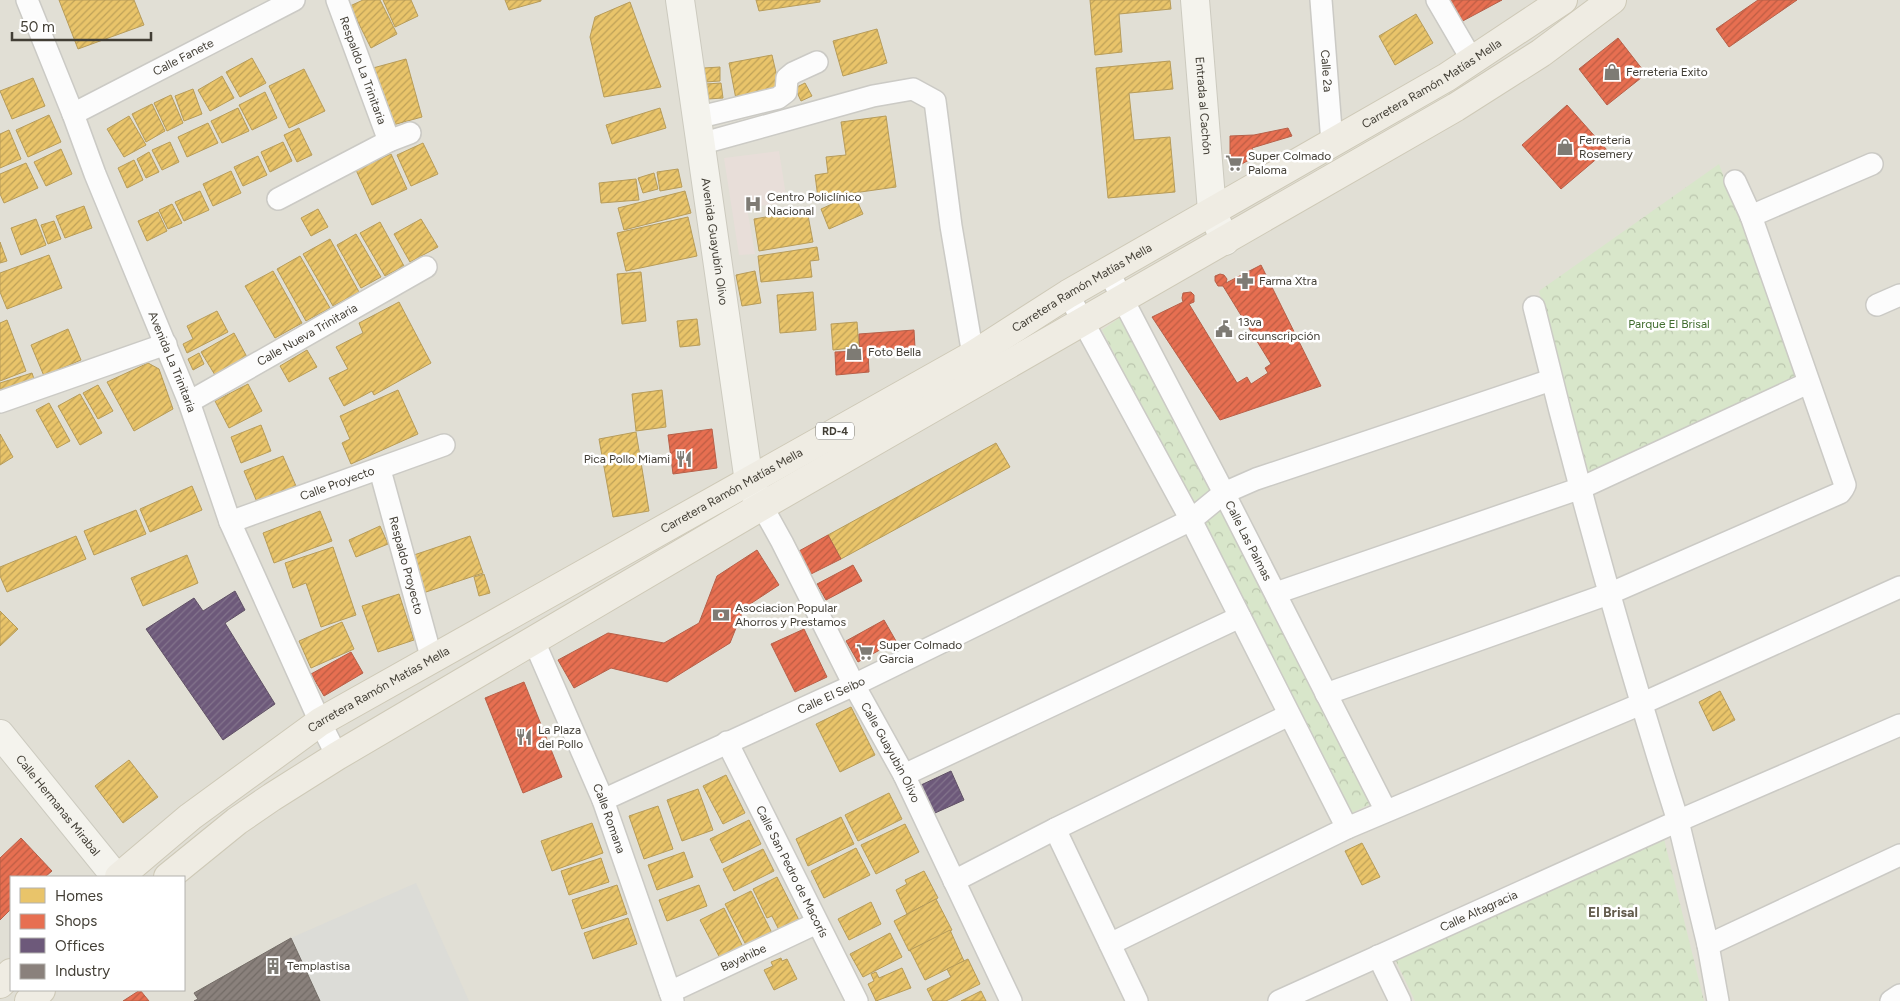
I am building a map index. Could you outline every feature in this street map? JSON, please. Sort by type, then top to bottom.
[{"type":"main road","name":"Avenida Guayubín Olivo","points":[[680,0],[749,482]]},
{"type":"main road","name":"Entrada al Cachón","points":[[1195,0],[1212,211]]},
{"type":"main road","name":"Carretera Ramón Matías Mella","points":[[118,876],[190,817],[320,722],[749,482],[838,429],[973,355],[1068,294],[1332,143],[1472,60],[1563,0]]},
{"type":"main road","name":"RD-4","points":[[169,876],[237,821],[272,796],[762,506],[1226,241],[1456,107],[1540,52],[1612,0]]},
{"type":"main road","points":[[1212,211],[1226,241]]},
{"type":"main road","points":[[749,482],[762,506]]},
{"type":"main road","name":"Calle Hermanas Mirabal","points":[[0,734],[116,876]]},
{"type":"main road","points":[[0,984],[10,974]]},
{"type":"main road","points":[[29,1001],[40,991]]},
{"type":"street","name":"Avenida La Trinitaria","points":[[27,0],[95,174],[189,402],[230,522],[320,722],[338,756]]},
{"type":"street","name":"Calle Fanete","points":[[73,114],[294,0]]},
{"type":"street","name":"Respaldo La Trinitaria","points":[[337,0],[389,141]]},
{"type":"street","name":"Calle 2a","points":[[1321,0],[1332,143]]},
{"type":"street","points":[[1437,0],[1472,60]]},
{"type":"street","points":[[698,131],[778,98],[786,92],[787,78],[793,73],[817,62]]},
{"type":"street","points":[[698,131],[913,89],[935,101],[951,226],[973,355]]},
{"type":"street","points":[[278,199],[410,132]]},
{"type":"street","points":[[1751,216],[1872,164]]},
{"type":"street","points":[[1326,694],[1611,593],[1840,493],[1844,485],[1751,216],[1735,181]]},
{"type":"street","name":"Calle Nueva Trinitaria","points":[[189,402],[426,267]]},
{"type":"street","name":"Calle Las Palmas","points":[[1108,272],[1276,593],[1386,811]]},
{"type":"street","points":[[1068,294],[1192,520],[1347,828]]},
{"type":"street","points":[[1877,305],[1900,295]]},
{"type":"street","points":[[1534,307],[1551,380],[1641,704],[1678,821],[1708,945],[1718,1001]]},
{"type":"street","points":[[0,402],[166,344]]},
{"type":"street","name":"Calle El Seibo","points":[[603,800],[854,685],[1192,520],[1224,493],[1256,479],[1551,380]]},
{"type":"street","points":[[1276,593],[1581,488],[1808,383]]},
{"type":"street","name":"Calle Proyecto","points":[[230,522],[380,470],[444,445]]},
{"type":"street","name":"Respaldo Proyecto","points":[[380,470],[432,660]]},
{"type":"street","name":"Calle Guayubin Olivo","points":[[762,506],[854,685],[904,775],[1011,1001]]},
{"type":"street","points":[[1110,944],[1347,828],[1641,704],[1900,587]]},
{"type":"street","points":[[904,775],[1240,617]]},
{"type":"street","name":"Calle Romana","points":[[533,640],[603,800],[671,996]]},
{"type":"street","points":[[954,882],[1055,829],[1289,715]]},
{"type":"street","name":"Calle Altagracia","points":[[1279,1001],[1678,821],[1900,724]]},
{"type":"street","name":"Calle San Pedro de Macorís","points":[[727,742],[856,1001]]},
{"type":"street","points":[[1055,829],[1136,1001]]},
{"type":"street","points":[[1708,945],[1900,854]]},
{"type":"street","name":"Bayahibe","points":[[671,996],[817,923]]},
{"type":"street","points":[[1378,956],[1400,1001]]},
{"type":"street","points":[[1891,1001],[1900,995]]},
{"type":"shaded area","points":[[0,0],[1900,0],[1900,1001],[0,1001]]},
{"type":"shaded area","name":"Centro Policlínico Nacional","points":[[779,151],[787,202],[747,208],[755,254],[739,255],[724,158]]},
{"type":"shaded area","points":[[416,883],[469,1001],[320,1001],[291,938]]},
{"type":"green space","name":"Parque El Brisal","points":[[1719,164],[1800,377],[1588,474],[1539,291]]},
{"type":"green space","points":[[1122,316],[1372,803],[1350,814],[1102,330]]},
{"type":"green space","points":[[1663,835],[1704,1001],[1415,1001],[1395,959]]},
{"type":"building: Homes","points":[[59,0],[134,0],[144,25],[78,49]]},
{"type":"building: Homes","points":[[363,0],[380,0],[397,34],[371,48],[350,6]]},
{"type":"building: Homes","points":[[383,0],[411,0],[418,16],[395,27]]},
{"type":"building: Homes","points":[[505,0],[541,0],[541,1],[509,10]]},
{"type":"building: Homes","points":[[756,0],[820,0],[820,2],[759,11]]},
{"type":"building: Homes","points":[[1090,0],[1170,0],[1171,9],[1119,14],[1122,52],[1095,55]]},
{"type":"building: Homes","points":[[630,2],[661,87],[604,97],[590,37],[595,17]]},
{"type":"building: Homes","points":[[1416,14],[1433,43],[1395,65],[1379,36]]},
{"type":"building: Homes","points":[[877,29],[887,63],[843,76],[833,41]]},
{"type":"building: Homes","points":[[772,55],[780,90],[736,99],[729,63]]},
{"type":"building: Homes","points":[[252,58],[266,83],[240,97],[226,72]]},
{"type":"building: Homes","points":[[406,59],[422,117],[389,126],[373,68]]},
{"type":"building: Homes","points":[[1170,61],[1173,89],[1129,93],[1134,140],[1170,137],[1175,192],[1108,198],[1096,68]]},
{"type":"building: Homes","points":[[720,67],[720,81],[705,82],[704,68]]},
{"type":"building: Homes","points":[[304,69],[325,111],[289,128],[269,86]]},
{"type":"building: Homes","points":[[222,76],[234,98],[210,111],[198,90]]},
{"type":"building: Homes","points":[[33,78],[45,106],[12,119],[0,91]]},
{"type":"building: Homes","points":[[721,83],[723,98],[708,99],[706,84]]},
{"type":"building: Homes","points":[[805,83],[812,96],[801,101],[795,88]]},
{"type":"building: Homes","points":[[193,89],[202,114],[184,121],[175,96]]},
{"type":"building: Homes","points":[[265,92],[277,118],[252,130],[239,105]]},
{"type":"building: Homes","points":[[171,95],[183,123],[167,131],[154,103]]},
{"type":"building: Homes","points":[[152,104],[165,131],[146,142],[132,114]]},
{"type":"building: Homes","points":[[238,108],[249,131],[222,143],[211,121]]},
{"type":"building: Homes","points":[[660,108],[666,128],[612,144],[606,125]]},
{"type":"building: Homes","points":[[49,115],[61,142],[28,157],[16,130]]},
{"type":"building: Homes","points":[[129,116],[146,145],[124,157],[107,129]]},
{"type":"building: Homes","points":[[886,116],[896,187],[818,198],[815,175],[828,173],[826,157],[846,155],[841,122]]},
{"type":"building: Homes","points":[[208,123],[218,143],[187,157],[178,137]]},
{"type":"building: Homes","points":[[299,128],[312,155],[297,162],[284,135]]},
{"type":"building: Homes","points":[[9,130],[21,159],[0,168],[0,134]]},
{"type":"building: Homes","points":[[170,142],[179,162],[162,170],[152,150]]},
{"type":"building: Homes","points":[[283,142],[292,161],[270,172],[261,152]]},
{"type":"building: Homes","points":[[423,143],[438,174],[411,186],[397,155]]},
{"type":"building: Homes","points":[[61,149],[72,174],[46,186],[34,162]]},
{"type":"building: Homes","points":[[149,152],[159,172],[146,178],[137,159]]},
{"type":"building: Homes","points":[[391,154],[407,189],[372,205],[356,170]]},
{"type":"building: Homes","points":[[258,156],[267,175],[243,186],[234,167]]},
{"type":"building: Homes","points":[[134,160],[143,180],[127,188],[118,168]]},
{"type":"building: Homes","points":[[26,163],[38,188],[4,203],[0,194],[0,174]]},
{"type":"building: Homes","points":[[678,169],[682,187],[660,191],[657,172]]},
{"type":"building: Homes","points":[[231,171],[241,193],[213,206],[203,184]]},
{"type":"building: Homes","points":[[654,173],[658,189],[643,193],[638,178]]},
{"type":"building: Homes","points":[[636,179],[639,200],[601,203],[599,183]]},
{"type":"building: Homes","points":[[200,191],[209,210],[184,221],[175,202]]},
{"type":"building: Homes","points":[[685,191],[691,213],[624,230],[618,208]]},
{"type":"building: Homes","points":[[854,194],[863,214],[829,229],[821,209]]},
{"type":"building: Homes","points":[[172,204],[182,223],[168,229],[159,210]]},
{"type":"building: Homes","points":[[84,206],[92,228],[65,238],[56,216]]},
{"type":"building: Homes","points":[[318,209],[328,227],[311,236],[301,218]]},
{"type":"building: Homes","points":[[807,210],[813,242],[759,251],[754,219]]},
{"type":"building: Homes","points":[[158,212],[167,231],[147,241],[138,221]]},
{"type":"building: Homes","points":[[688,217],[697,256],[626,271],[617,233]]},
{"type":"building: Homes","points":[[36,219],[46,245],[21,255],[11,228]]},
{"type":"building: Homes","points":[[421,219],[438,247],[410,262],[394,234]]},
{"type":"building: Homes","points":[[54,221],[61,239],[48,244],[41,225]]},
{"type":"building: Homes","points":[[380,222],[404,266],[385,276],[360,233]]},
{"type":"building: Homes","points":[[356,234],[381,277],[361,288],[337,245]]},
{"type":"building: Homes","points":[[330,239],[359,292],[333,306],[303,254]]},
{"type":"building: Homes","points":[[0,242],[7,261],[0,263]]},
{"type":"building: Homes","points":[[817,247],[819,260],[810,261],[812,277],[761,282],[758,256]]},
{"type":"building: Homes","points":[[49,255],[62,288],[7,309],[0,292],[0,273]]},
{"type":"building: Homes","points":[[300,256],[330,308],[306,321],[277,269]]},
{"type":"building: Homes","points":[[273,271],[302,323],[275,338],[245,286]]},
{"type":"building: Homes","points":[[755,271],[761,303],[742,306],[736,275]]},
{"type":"building: Homes","points":[[641,272],[646,321],[622,324],[617,274]]},
{"type":"building: Homes","points":[[813,292],[816,330],[780,333],[777,295]]},
{"type":"building: Homes","points":[[399,302],[431,363],[374,395],[372,391],[344,406],[329,378],[348,369],[336,347],[363,333],[359,323]]},
{"type":"building: Homes","points":[[217,311],[228,332],[187,353],[183,344],[193,339],[187,326]]},
{"type":"building: Homes","points":[[697,319],[700,345],[680,347],[677,321]]},
{"type":"building: Homes","points":[[7,320],[26,371],[0,381],[0,323]]},
{"type":"building: Homes","points":[[857,322],[859,347],[833,350],[831,324]]},
{"type":"building: Homes","points":[[68,329],[81,360],[44,376],[31,345]]},
{"type":"building: Homes","points":[[234,333],[247,357],[215,375],[201,352]]},
{"type":"building: Homes","points":[[307,350],[317,367],[289,382],[280,366]]},
{"type":"building: Homes","points":[[199,353],[204,364],[193,370],[188,359]]},
{"type":"building: Homes","points":[[148,363],[159,369],[173,409],[134,431],[107,382]]},
{"type":"building: Homes","points":[[32,373],[37,388],[0,400],[0,383]]},
{"type":"building: Homes","points":[[248,384],[262,411],[229,428],[215,401]]},
{"type":"building: Homes","points":[[98,385],[113,411],[98,419],[83,393]]},
{"type":"building: Homes","points":[[398,390],[418,434],[351,464],[342,443],[350,439],[340,416]]},
{"type":"building: Homes","points":[[662,390],[666,427],[636,431],[632,394]]},
{"type":"building: Homes","points":[[80,394],[102,433],[80,445],[58,406]]},
{"type":"building: Homes","points":[[49,403],[70,441],[57,448],[36,410]]},
{"type":"building: Homes","points":[[261,425],[271,451],[241,463],[231,437]]},
{"type":"building: Homes","points":[[636,432],[649,511],[613,517],[599,439]]},
{"type":"building: Homes","points":[[0,434],[13,457],[0,465]]},
{"type":"building: Homes","points":[[996,443],[1010,467],[841,559],[828,535]]},
{"type":"building: Homes","points":[[283,456],[296,486],[257,502],[244,471]]},
{"type":"building: Homes","points":[[192,486],[202,510],[150,532],[140,509]]},
{"type":"building: Homes","points":[[136,510],[146,534],[94,555],[84,531]]},
{"type":"building: Homes","points":[[320,511],[332,541],[274,563],[263,533]]},
{"type":"building: Homes","points":[[380,526],[388,544],[356,557],[349,540]]},
{"type":"building: Homes","points":[[76,536],[86,559],[7,592],[0,576],[0,567]]},
{"type":"building: Homes","points":[[470,536],[483,573],[423,593],[411,556]]},
{"type":"building: Homes","points":[[333,547],[356,615],[321,627],[306,583],[293,588],[285,563]]},
{"type":"building: Homes","points":[[187,555],[198,583],[143,606],[131,578]]},
{"type":"building: Homes","points":[[484,574],[490,593],[479,596],[474,577]]},
{"type":"building: Homes","points":[[399,594],[414,640],[378,652],[362,606]]},
{"type":"building: Homes","points":[[0,611],[18,629],[0,646]]},
{"type":"building: Homes","points":[[342,622],[354,649],[311,668],[299,641]]},
{"type":"building: Homes","points":[[1720,691],[1735,720],[1713,731],[1699,702]]},
{"type":"building: Homes","points":[[851,707],[875,755],[840,772],[816,724]]},
{"type":"building: Homes","points":[[129,760],[158,797],[123,823],[95,786]]},
{"type":"building: Homes","points":[[726,775],[745,813],[723,824],[703,786]]},
{"type":"building: Homes","points":[[698,789],[713,830],[682,841],[667,800]]},
{"type":"building: Homes","points":[[889,793],[902,819],[858,841],[845,815]]},
{"type":"building: Homes","points":[[658,806],[673,849],[644,859],[629,816]]},
{"type":"building: Homes","points":[[841,817],[854,844],[808,866],[796,839]]},
{"type":"building: Homes","points":[[749,820],[761,844],[722,863],[710,839]]},
{"type":"building: Homes","points":[[592,823],[603,853],[552,871],[541,841]]},
{"type":"building: Homes","points":[[905,824],[919,852],[876,874],[861,845]]},
{"type":"building: Homes","points":[[1362,843],[1380,877],[1362,885],[1345,851]]},
{"type":"building: Homes","points":[[856,848],[870,875],[824,898],[811,871]]},
{"type":"building: Homes","points":[[763,849],[774,871],[734,891],[723,869]]},
{"type":"building: Homes","points":[[684,852],[693,877],[657,890],[648,865]]},
{"type":"building: Homes","points":[[601,858],[609,882],[569,895],[561,871]]},
{"type":"building: Homes","points":[[924,871],[938,898],[907,914],[896,890],[907,884],[905,880]]},
{"type":"building: Homes","points":[[777,877],[801,924],[781,934],[772,916],[767,918],[753,889]]},
{"type":"building: Homes","points":[[617,885],[627,914],[582,929],[572,900]]},
{"type":"building: Homes","points":[[699,885],[707,906],[667,921],[659,900]]},
{"type":"building: Homes","points":[[751,891],[773,935],[747,947],[725,904]]},
{"type":"building: Homes","points":[[936,899],[952,930],[909,951],[894,921]]},
{"type":"building: Homes","points":[[871,902],[881,924],[849,940],[838,919]]},
{"type":"building: Homes","points":[[724,908],[744,949],[721,960],[700,920]]},
{"type":"building: Homes","points":[[628,918],[637,944],[593,959],[584,933]]},
{"type":"building: Homes","points":[[950,930],[964,961],[925,980],[910,950]]},
{"type":"building: Homes","points":[[890,933],[902,957],[863,977],[850,954]]},
{"type":"building: Homes","points":[[781,958],[782,961],[787,959],[797,979],[774,990],[764,970],[773,966],[771,962]]},
{"type":"building: Homes","points":[[968,959],[980,984],[946,1001],[933,1001],[927,989],[951,977],[947,969]]},
{"type":"building: Homes","points":[[902,968],[911,988],[876,1001],[868,984],[874,981],[871,974],[876,972],[879,978]]},
{"type":"building: Homes","points":[[981,991],[986,1001],[961,1001]]},
{"type":"building: Shops","points":[[1446,0],[1502,0],[1459,23]]},
{"type":"building: Shops","points":[[1758,0],[1797,0],[1729,47],[1716,29]]},
{"type":"building: Shops","name":"Ferreteria Exito","points":[[1618,38],[1646,74],[1607,105],[1579,69]]},
{"type":"building: Shops","name":"Ferreteria Rosemery","points":[[1567,105],[1607,150],[1561,189],[1522,145]]},
{"type":"building: Shops","points":[[1288,128],[1292,136],[1252,148],[1256,156],[1233,169],[1230,162],[1230,136],[1254,135]]},
{"type":"building: Shops","points":[[1261,265],[1321,386],[1220,420],[1152,317],[1183,302],[1183,293],[1191,292],[1194,295],[1194,302],[1189,304],[1237,383],[1247,377],[1251,384],[1268,373],[1265,368],[1271,364],[1223,286],[1218,286],[1215,276],[1224,275],[1227,279],[1226,283]]},
{"type":"building: Shops","name":"Foto Bella","points":[[914,330],[915,348],[868,352],[869,372],[836,375],[835,352],[860,351],[859,334]]},
{"type":"building: Shops","points":[[712,429],[717,468],[673,474],[668,435]]},
{"type":"building: Shops","points":[[828,535],[841,559],[811,574],[799,551]]},
{"type":"building: Shops","name":"Asociacion Popular Ahorros y Prestamos","points":[[757,550],[779,585],[744,608],[730,643],[667,682],[611,668],[574,688],[558,660],[608,633],[664,643],[699,623],[717,576]]},
{"type":"building: Shops","points":[[853,565],[862,581],[826,600],[817,584]]},
{"type":"building: Shops","name":"Super Colmado Garcia","points":[[884,620],[896,641],[858,662],[846,641]]},
{"type":"building: Shops","points":[[804,629],[827,677],[795,692],[771,644]]},
{"type":"building: Shops","points":[[351,652],[363,673],[324,696],[311,674]]},
{"type":"building: Shops","name":"La Plaza del Pollo","points":[[524,682],[562,777],[523,793],[485,698]]},
{"type":"building: Shops","points":[[21,838],[52,871],[46,876],[10,876],[10,910],[0,920],[0,858]]},
{"type":"building: Shops","points":[[141,991],[149,1001],[123,1001]]},
{"type":"building: Offices","points":[[235,591],[245,610],[225,623],[275,704],[223,740],[146,629],[194,598],[203,611]]},
{"type":"building: Offices","points":[[951,771],[964,800],[935,813],[921,785]]},
{"type":"building: Industry","name":"Templastisa","points":[[291,938],[320,1001],[194,1001],[198,999],[194,993]]},
{"type":"place","name":"Ferreteria Exito","points":[[1612,72]]},
{"type":"place","name":"Ferreteria Rosemery","points":[[1565,147]]},
{"type":"place","name":"Super Colmado Paloma","points":[[1234,163]]},
{"type":"place","name":"Centro Policlínico Nacional","points":[[753,204]]},
{"type":"place","name":"Farma Xtra","points":[[1245,281]]},
{"type":"place","name":"13va circunscripción","points":[[1224,329]]},
{"type":"place","name":"Foto Bella","points":[[854,352]]},
{"type":"place","name":"Pica Pollo Miami","points":[[684,459]]},
{"type":"place","name":"Asociacion Popular Ahorros y Prestamos","points":[[721,615]]},
{"type":"place","name":"Super Colmado Garcia","points":[[865,652]]},
{"type":"place","name":"La Plaza del Pollo","points":[[524,737]]},
{"type":"place","name":"Templastisa","points":[[273,966]]},
{"type":"district","name":"El Brisal","points":[[1613,912]]}]
